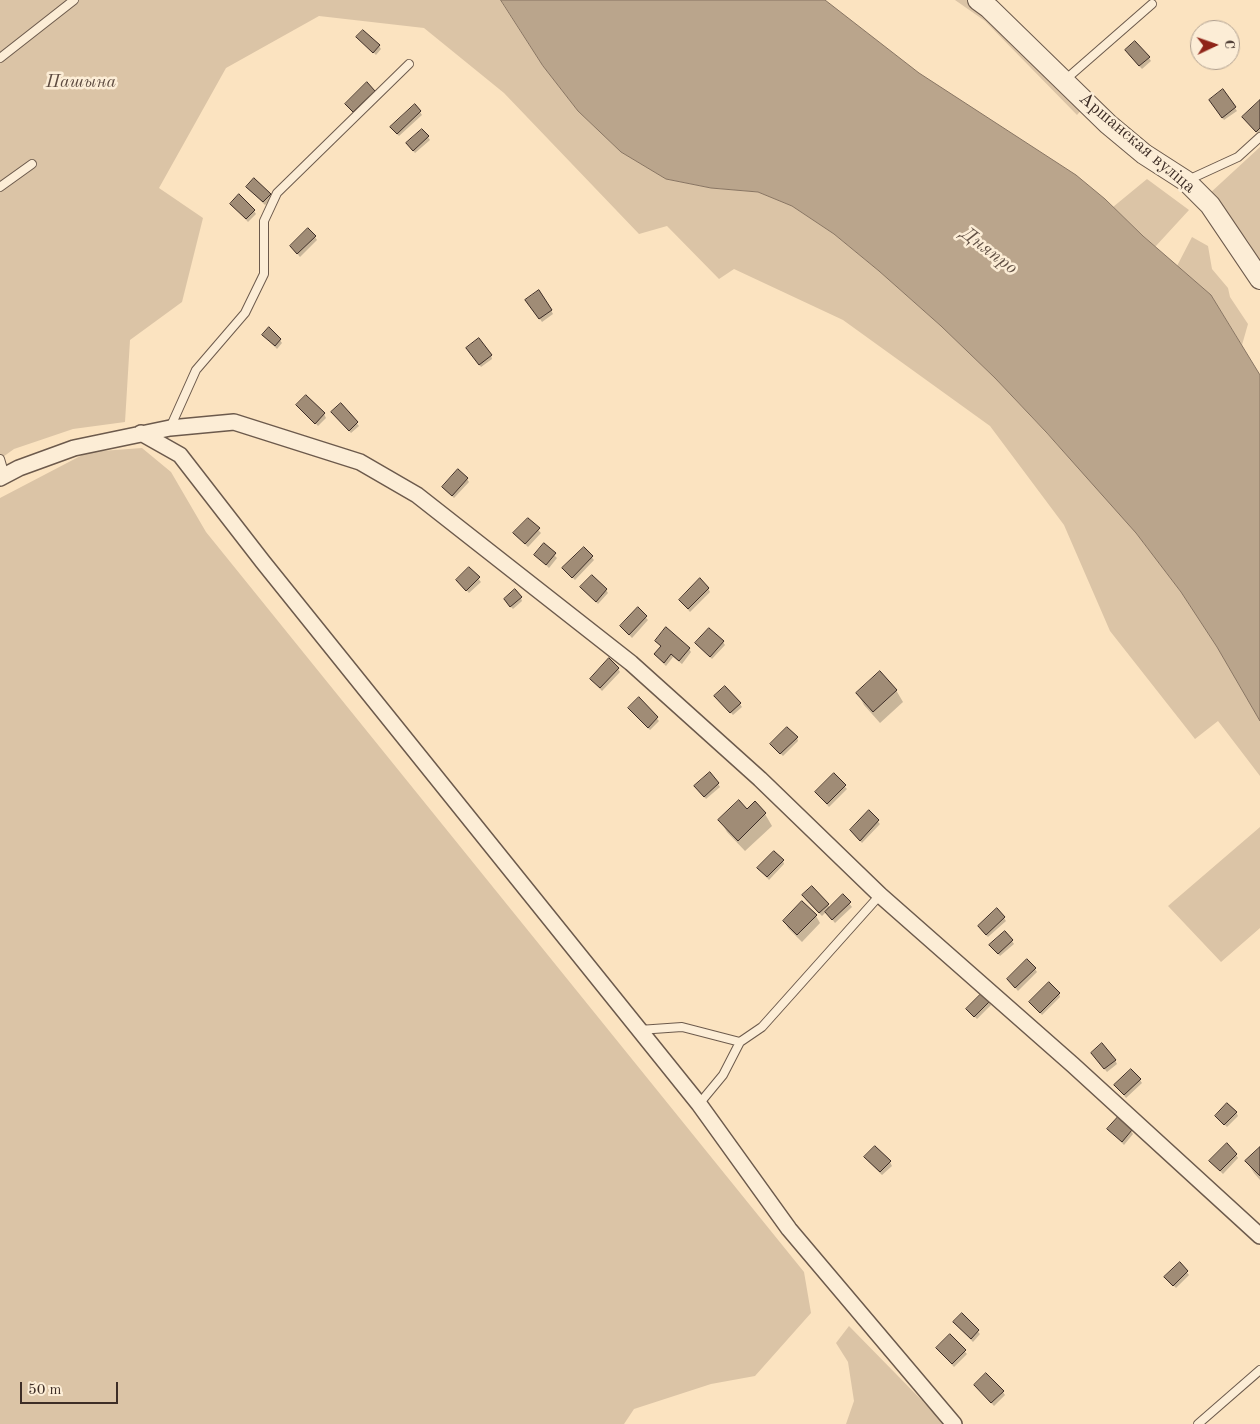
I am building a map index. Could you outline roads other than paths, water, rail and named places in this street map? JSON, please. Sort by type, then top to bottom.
[{"type":"street","name":"Аршанская вуліца","points":[[978,0],[989,8],[1108,124],[1137,148],[1186,181],[1210,205],[1260,279]]},
{"type":"street","points":[[2,477],[19,468],[74,448],[170,428],[234,422],[360,462],[417,494],[631,663],[760,779],[880,895],[1073,1065],[1260,1236]]},
{"type":"street","points":[[141,434],[180,455],[699,1104],[789,1229],[954,1424]]},
{"type":"lane","points":[[0,58],[69,1]]},
{"type":"lane","points":[[1064,81],[1152,4]]},
{"type":"lane","points":[[170,428],[196,370],[245,313],[264,274],[264,221],[277,193],[409,64]]},
{"type":"lane","points":[[1186,181],[1238,157],[1260,137]]},
{"type":"lane","points":[[0,187],[32,164]]},
{"type":"lane","points":[[0,459],[2,477]]},
{"type":"lane","points":[[699,1104],[723,1075],[740,1042],[762,1027],[880,895]]},
{"type":"lane","points":[[639,1030],[682,1026],[740,1042]]},
{"type":"lane","points":[[1198,1424],[1260,1370]]},
{"type":"water","name":"Дняпро","points":[[501,0],[825,0],[919,73],[1076,175],[1211,295],[1260,375],[1260,721],[1217,647],[1181,592],[1136,533],[1046,432],[995,378],[941,326],[834,234],[792,206],[758,192],[711,188],[666,179],[621,152],[578,111],[543,66]]},
{"type":"park label","name":"Пашына","points":[[81,82]]}]
